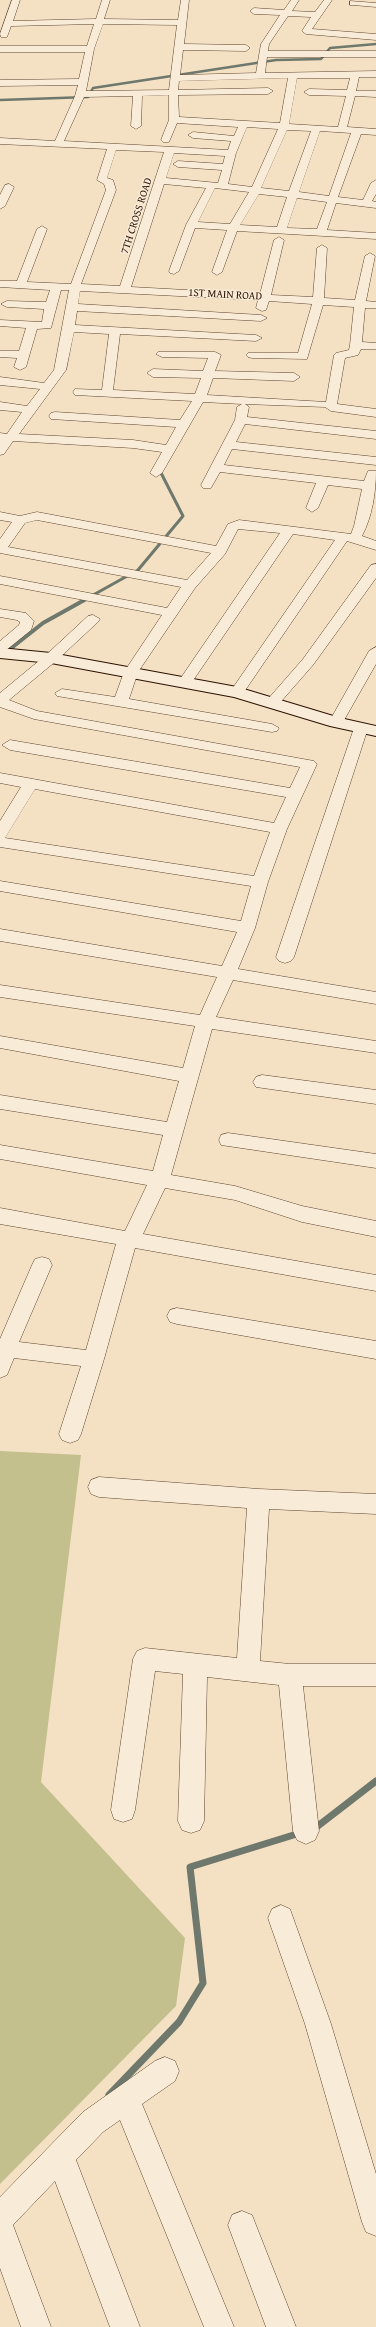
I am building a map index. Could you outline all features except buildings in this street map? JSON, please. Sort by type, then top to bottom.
[{"type":"street","points":[[16,0],[2,37],[0,49],[90,49]]},
{"type":"street","points":[[185,0],[179,10],[183,34],[178,47],[174,92],[178,104],[174,120],[376,132]]},
{"type":"street","points":[[250,20],[259,0]]},
{"type":"street","points":[[260,76],[265,44],[295,0]]},
{"type":"street","points":[[328,0],[317,19],[306,31],[376,37]]},
{"type":"street","points":[[353,3],[376,5]]},
{"type":"street","points":[[58,144],[84,95],[82,82],[90,49],[107,6]]},
{"type":"street","points":[[254,11],[286,13],[317,19]]},
{"type":"street","points":[[8,24],[100,21],[181,23]]},
{"type":"street","points":[[334,44],[340,34]]},
{"type":"street","points":[[178,47],[246,48]]},
{"type":"street","points":[[262,60],[376,54]]},
{"type":"street","points":[[325,56],[376,63]]},
{"type":"street","points":[[175,77],[376,74]]},
{"type":"street","points":[[342,130],[355,75]]},
{"type":"street","points":[[217,272],[234,226],[243,214],[255,191],[284,126],[293,76]]},
{"type":"street","points":[[0,83],[82,82]]},
{"type":"street","points":[[84,95],[138,92],[268,92]]},
{"type":"street","points":[[136,126],[138,92]]},
{"type":"street","points":[[309,92],[376,94]]},
{"type":"street","name":"7TH CROSS ROAD","points":[[125,289],[161,181],[174,120]]},
{"type":"street","points":[[174,271],[191,225],[217,186],[227,167],[231,153],[244,124]]},
{"type":"street","points":[[246,375],[280,234],[316,129]]},
{"type":"street","points":[[321,232],[331,200],[357,131]]},
{"type":"street","points":[[193,135],[238,139]]},
{"type":"street","points":[[0,141],[112,148],[168,145],[231,153]]},
{"type":"street","points":[[0,451],[4,438],[31,410],[60,370],[66,346],[70,307],[75,287],[111,190],[110,182],[102,180],[112,148]]},
{"type":"street","points":[[178,164],[227,167]]},
{"type":"street","points":[[161,181],[217,186],[371,205],[376,183]]},
{"type":"street","points":[[0,206],[8,187]]},
{"type":"street","points":[[191,225],[234,226],[280,234],[321,232],[376,236]]},
{"type":"street","points":[[21,284],[42,229]]},
{"type":"street","points":[[252,355],[303,357],[318,302],[322,248]]},
{"type":"street","points":[[370,256],[360,304],[356,346],[354,353],[340,355],[331,407],[376,413]]},
{"type":"street","name":"1ST MAIN ROAD","points":[[0,284],[125,289],[265,297],[318,302],[376,304]]},
{"type":"street","points":[[0,323],[47,326],[50,306],[57,286]]},
{"type":"street","points":[[7,304],[50,306]]},
{"type":"street","points":[[70,307],[260,318]]},
{"type":"street","points":[[20,367],[32,325]]},
{"type":"street","points":[[68,328],[256,338]]},
{"type":"street","points":[[106,394],[115,330]]},
{"type":"street","points":[[356,346],[376,346]]},
{"type":"street","points":[[0,354],[24,355]]},
{"type":"street","points":[[156,473],[182,424],[200,397],[207,375],[216,356],[162,354]]},
{"type":"street","points":[[153,373],[294,377]]},
{"type":"street","points":[[0,381],[48,387]]},
{"type":"street","points":[[79,392],[321,404]]},
{"type":"street","points":[[207,485],[241,420],[244,405]]},
{"type":"street","points":[[0,406],[31,410]]},
{"type":"street","points":[[55,416],[182,424]]},
{"type":"street","points":[[241,420],[376,435]]},
{"type":"street","points":[[4,438],[133,444],[169,449]]},
{"type":"street","points":[[228,445],[376,459],[361,526],[349,537],[240,693],[229,719]]},
{"type":"street","points":[[217,468],[370,486]]},
{"type":"street","points":[[312,508],[324,480]]},
{"type":"street","points":[[0,516],[20,520],[37,516],[220,551]]},
{"type":"street","points":[[20,520],[0,549],[190,585]]},
{"type":"street","points":[[120,702],[132,672],[190,585],[220,551],[233,527],[239,524],[349,537],[376,546]]},
{"type":"street","points":[[185,682],[289,530]]},
{"type":"street","points":[[273,702],[308,662],[376,568]]},
{"type":"street","points":[[0,580],[172,613]]},
{"type":"street","points":[[0,613],[20,616],[27,621],[26,627],[3,653]]},
{"type":"street","points":[[70,1434],[94,1359],[126,1244],[131,1238],[160,1179],[205,1023],[247,928],[260,882],[279,828],[309,764],[34,715],[0,701],[51,658],[92,619]]},
{"type":"street","points":[[336,722],[376,651]]},
{"type":"street","points":[[3,653],[51,658],[240,693],[336,722],[368,729],[285,957]]},
{"type":"street","points":[[62,693],[229,719],[272,728]]},
{"type":"street","points":[[10,745],[295,794]]},
{"type":"street","points":[[0,778],[30,785],[279,828]]},
{"type":"street","points":[[3,825],[30,785]]},
{"type":"street","points":[[0,842],[260,882]]},
{"type":"street","points":[[0,886],[247,928]]},
{"type":"street","points":[[0,936],[376,998]]},
{"type":"street","points":[[0,991],[205,1023],[376,1047]]},
{"type":"street","points":[[0,1042],[190,1076]]},
{"type":"street","points":[[262,1082],[376,1097]]},
{"type":"street","points":[[0,1102],[175,1130]]},
{"type":"street","points":[[228,1140],[376,1161]]},
{"type":"street","points":[[0,1152],[235,1193],[302,1214],[376,1229]]},
{"type":"street","points":[[0,1216],[131,1238],[376,1283]]},
{"type":"street","points":[[0,1369],[3,1348],[42,1265]]},
{"type":"street","points":[[177,1316],[376,1350]]},
{"type":"street","points":[[3,1348],[94,1359]]},
{"type":"street","points":[[99,1487],[258,1499],[376,1504]]},
{"type":"street","points":[[248,1670],[258,1499]]},
{"type":"street","points":[[123,1810],[145,1659],[290,1675],[376,1675]]},
{"type":"street","points":[[191,1821],[195,1664]]},
{"type":"street","points":[[290,1675],[306,1831]]},
{"type":"street","points":[[281,1918],[318,2024],[376,2222]]},
{"type":"street","points":[[0,2218],[93,2122],[165,2071]]},
{"type":"street","points":[[126,2100],[218,2327]]},
{"type":"street","points":[[60,2156],[125,2327]]},
{"type":"street","points":[[242,2225],[281,2327]]},
{"type":"street","points":[[0,2227],[36,2327]]},
{"type":"shaded area","points":[[0,1451],[81,1455],[41,1782],[185,1938],[176,2006],[0,2184]]},
{"type":"waterway","points":[[0,100],[88,97],[93,88],[276,60],[321,59],[330,48],[376,44]]},
{"type":"waterway","points":[[86,599],[138,570],[183,516],[159,469]]},
{"type":"waterway","points":[[0,657],[43,623],[88,598]]},
{"type":"waterway","points":[[314,1829],[376,1781]]},
{"type":"waterway","points":[[109,2095],[179,2022],[203,1983],[190,1867],[300,1833]]}]
